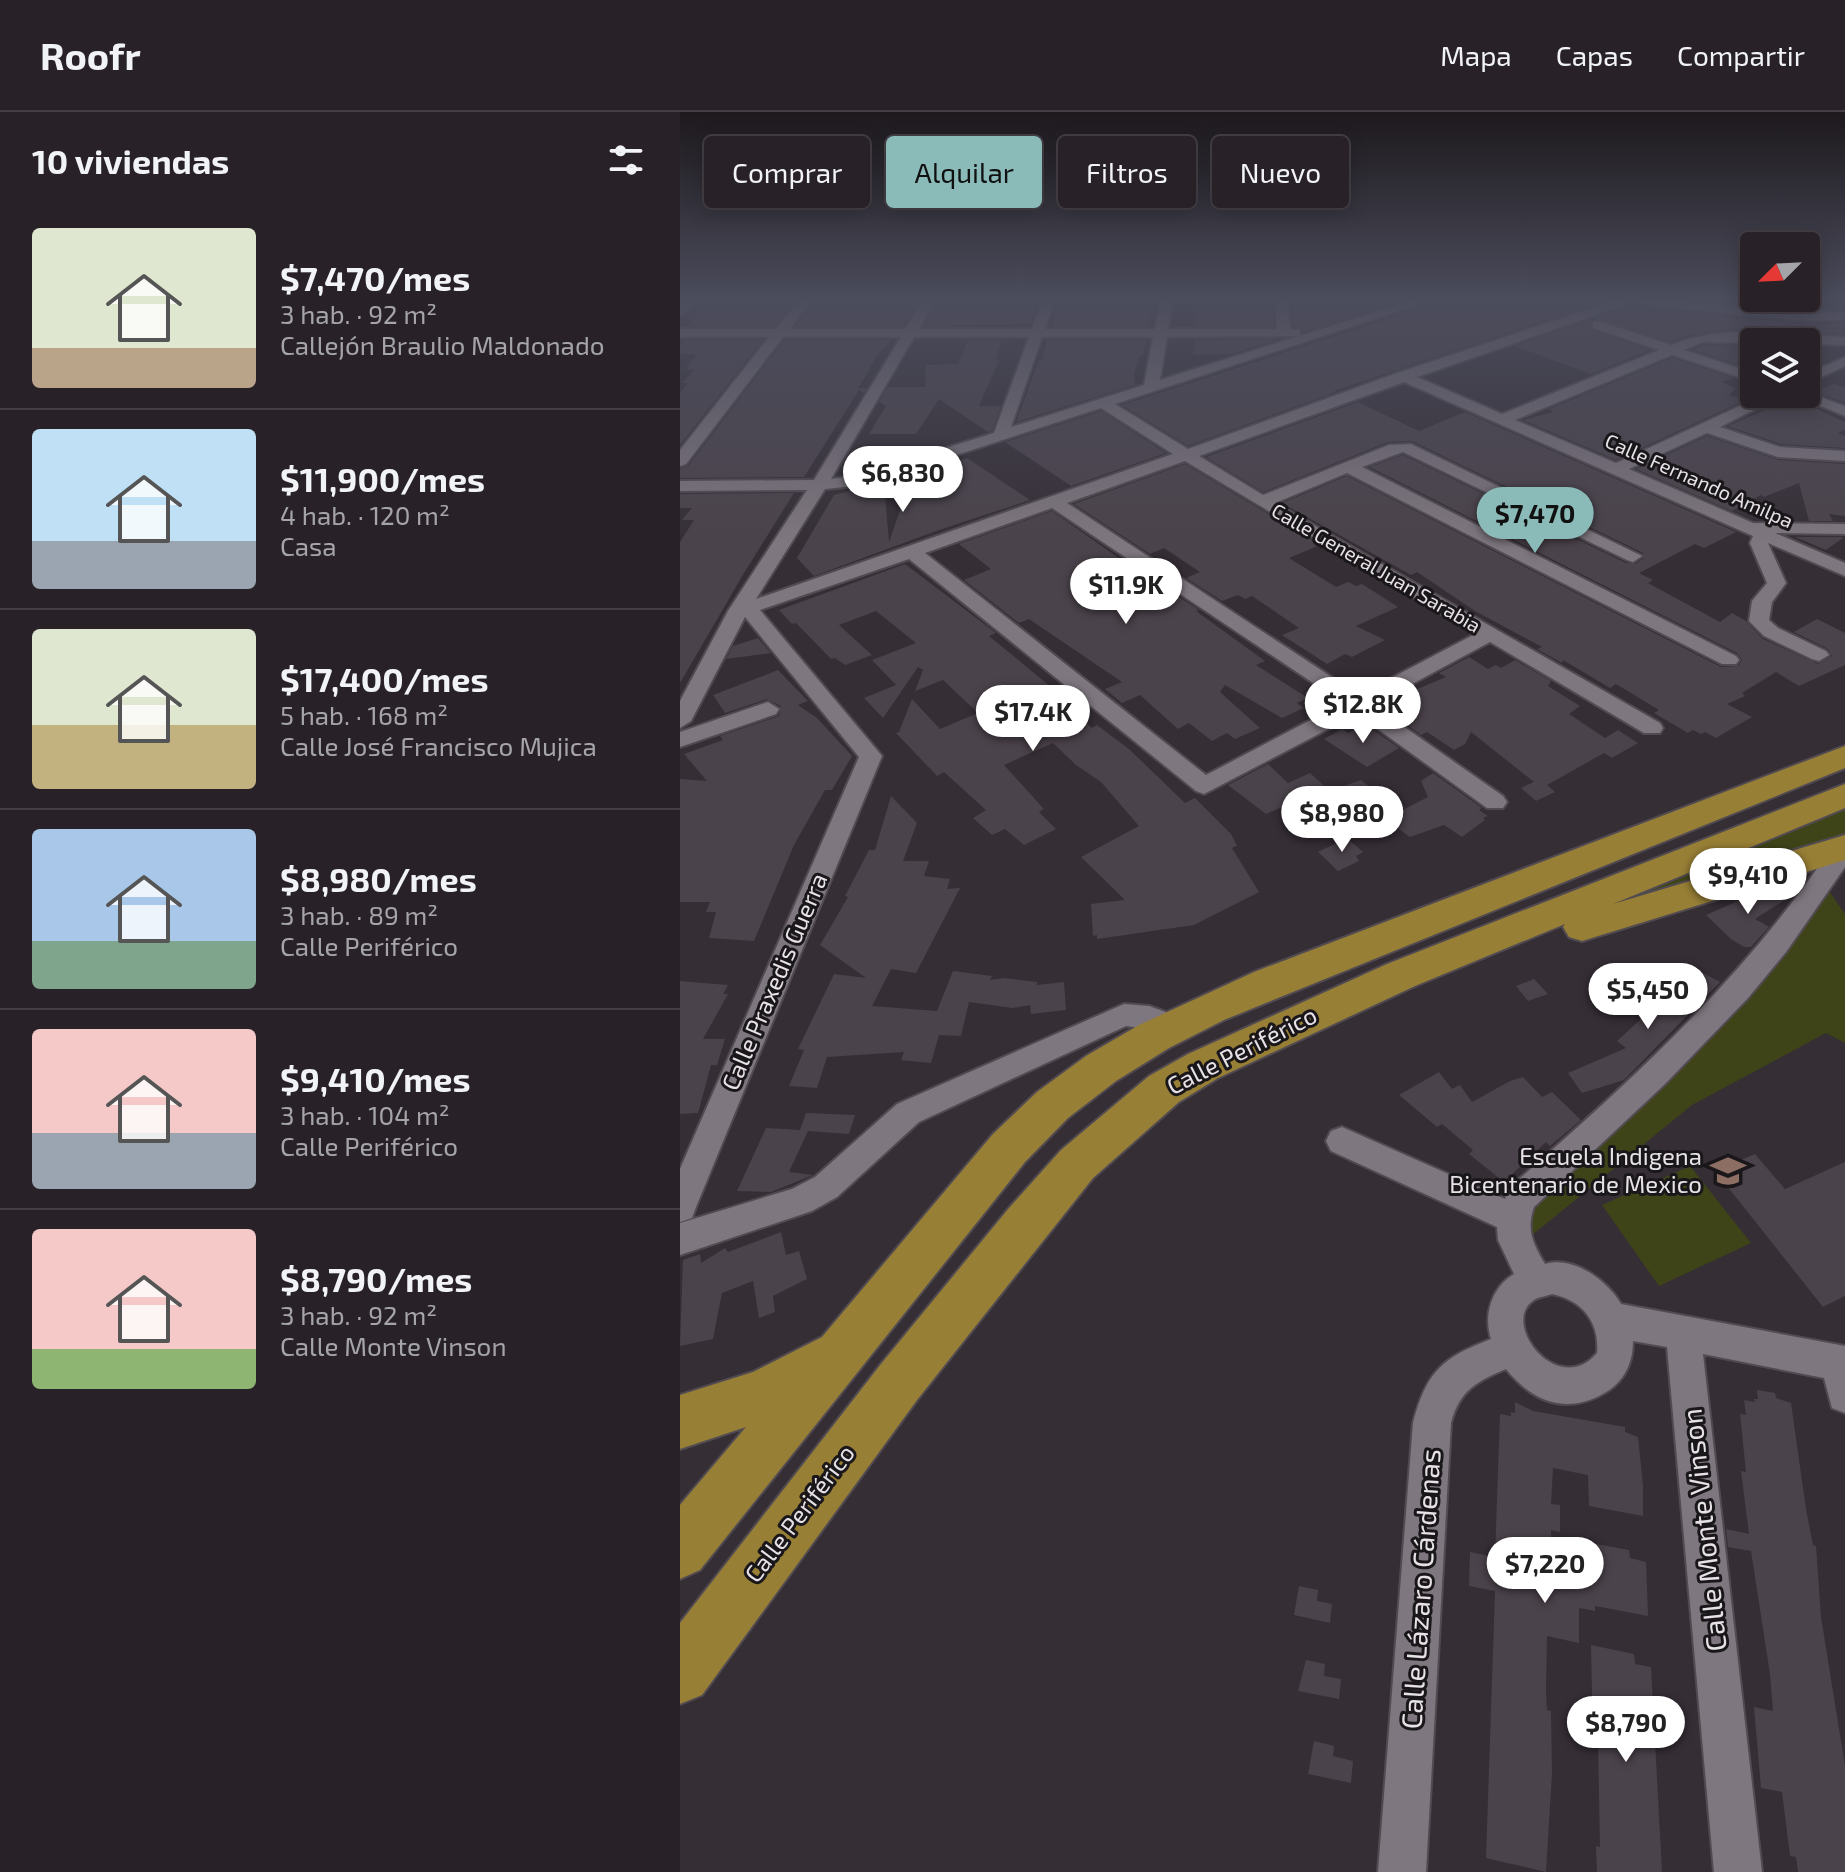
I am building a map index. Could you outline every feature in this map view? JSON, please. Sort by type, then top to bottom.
[{"type":"highway","name":"Calle Periférico","points":[[680,1550],[1028,1127],[1093,1075],[1172,1026],[1304,970],[1845,756]]},
{"type":"highway","name":"Calle Periférico","points":[[680,1673],[899,1382],[1077,1164],[1164,1089],[1203,1066],[1438,960],[1845,795]]},
{"type":"highway","points":[[1438,960],[1554,935],[1845,847]]},
{"type":"highway","points":[[680,1422],[764,1395],[845,1349]]},
{"type":"street","points":[[680,461],[741,381]]},
{"type":"street","points":[[680,721],[743,609],[880,381]]},
{"type":"street","points":[[1000,437],[1019,381]]},
{"type":"street","points":[[1151,388],[1152,381]]},
{"type":"street","points":[[680,486],[819,485],[858,481],[1173,381]]},
{"type":"street","points":[[743,609],[913,553],[1388,381]]},
{"type":"street","name":"Calle Fernando Amilpa","points":[[1414,381],[1845,570]]},
{"type":"street","points":[[1504,419],[1597,381]]},
{"type":"street","points":[[1820,402],[1845,411]]},
{"type":"street","name":"Calle General Juan Sarabia","points":[[1103,403],[1262,502],[1652,728]]},
{"type":"street","points":[[1617,469],[1747,408]]},
{"type":"street","points":[[1705,427],[1778,452],[1845,456]]},
{"type":"street","points":[[1262,502],[1400,447],[1633,556]]},
{"type":"street","points":[[1348,467],[1729,660]]},
{"type":"street","points":[[1054,502],[1358,704],[1495,802]]},
{"type":"street","points":[[1819,655],[1771,632],[1759,621],[1762,601],[1777,583],[1755,530],[1845,529]]},
{"type":"street","points":[[913,553],[1204,786],[1490,634]]},
{"type":"street","name":"Calle Praxedis Guerra","points":[[680,1207],[871,756],[743,609]]},
{"type":"street","points":[[680,740],[768,709]]},
{"type":"street","points":[[1536,1280],[1517,1246],[1511,1218],[1522,1197],[1646,1086],[1746,983],[1800,919],[1845,847]]},
{"type":"street","points":[[680,1239],[800,1201],[826,1187],[908,1113],[1124,1015],[1149,1017],[1172,1026]]},
{"type":"street","points":[[1342,1141],[1511,1218]]},
{"type":"street","points":[[1552,1278],[1570,1281],[1587,1290],[1601,1303],[1611,1319],[1616,1337],[1614,1355],[1607,1370],[1594,1381],[1577,1387],[1558,1385],[1539,1378],[1523,1366],[1511,1349],[1505,1332],[1505,1314],[1510,1299],[1521,1287],[1536,1280],[1552,1278]]},
{"type":"street","points":[[1611,1319],[1683,1332],[1843,1374]]},
{"type":"street","name":"Calle Monte Vinson","points":[[1683,1332],[1738,1872]]},
{"type":"street","name":"Calle Lázaro Cárdenas","points":[[1402,1872],[1434,1411],[1448,1380],[1464,1368],[1511,1349]]},
{"type":"green space","points":[[1845,807],[1845,834],[1573,920]]},
{"type":"green space","points":[[1824,884],[1845,914],[1845,1043],[1826,1033],[1692,1105],[1531,1236],[1522,1197]]},
{"type":"green space","points":[[1690,1166],[1751,1243],[1659,1286],[1602,1205]]},
{"type":"building","points":[[730,381],[680,445],[680,393],[688,383],[682,383]]},
{"type":"building","points":[[753,381],[862,381],[858,388],[867,388],[864,393],[859,390],[804,477],[680,478],[680,469],[688,466]]},
{"type":"building","points":[[925,381],[990,381],[979,406],[1001,406],[992,431],[988,432],[939,399],[916,434],[869,434],[886,406],[879,402],[888,387],[925,387]]},
{"type":"building","points":[[1031,381],[1135,381],[1135,385],[1016,422]]},
{"type":"building","points":[[1196,381],[1364,381],[1188,446],[1122,405]]},
{"type":"building","points":[[1616,381],[1724,381],[1722,382],[1736,388],[1729,395],[1740,398],[1740,402],[1616,460],[1523,420],[1553,412],[1549,409]]},
{"type":"building","points":[[1835,384],[1845,388],[1845,403],[1820,394],[1820,389]]},
{"type":"building","points":[[1358,402],[1419,431],[1465,412],[1736,532],[1704,548],[1695,544],[1639,573],[1653,580],[1648,583],[1720,622],[1732,613],[1746,621],[1763,639],[1818,664],[1832,656],[1828,649],[1794,632],[1817,619],[1845,633],[1845,665],[1799,686],[1776,672],[1742,693],[1745,696],[1727,704],[1752,717],[1716,738],[1705,732],[1701,734],[1693,730],[1688,733],[1654,713],[1659,710],[1616,684],[1610,688],[1563,660],[1562,663],[1537,649],[1542,647],[1475,611],[1417,572],[1411,575],[1282,503],[1347,476],[1721,667],[1738,666],[1742,660],[1737,653],[1370,467],[1403,455],[1626,563],[1635,564],[1644,558],[1643,553],[1412,441],[1388,442],[1263,492],[1206,457]]},
{"type":"building","points":[[1770,408],[1815,408],[1845,422],[1845,430],[1838,433],[1845,436],[1845,448],[1781,444],[1728,426]]},
{"type":"building","points":[[1101,411],[1166,453],[1071,486],[1005,442]]},
{"type":"building","points":[[1707,436],[1778,460],[1845,464],[1845,516],[1829,514],[1833,521],[1809,521],[1799,483],[1764,497],[1761,495],[1732,511],[1636,469]]},
{"type":"building","points":[[967,458],[1030,500],[814,576],[797,558],[834,495],[884,482],[889,542],[913,473]]},
{"type":"building","points":[[1185,464],[1320,545],[1289,558],[1336,587],[1348,582],[1356,586],[1362,584],[1398,607],[1356,626],[1385,640],[1352,657],[1345,654],[1327,664],[1282,635],[1299,628],[1252,596],[1245,599],[1238,595],[1222,601],[1186,578],[1200,572],[1164,548],[1150,554],[1074,504]]},
{"type":"building","points":[[794,493],[680,683],[680,542],[694,520],[682,520],[692,508],[680,508],[680,494]]},
{"type":"building","points":[[1052,511],[1161,588],[1199,610],[1196,611],[1265,661],[1256,665],[1308,698],[1297,703],[1304,708],[1282,718],[1225,685],[1220,692],[1260,728],[1235,739],[1227,733],[1212,741],[1189,723],[1178,729],[1140,695],[1122,703],[1105,689],[1122,682],[1029,619],[1019,623],[964,580],[991,569],[959,544]]},
{"type":"building","points":[[1795,537],[1842,537],[1843,538],[1826,550]]},
{"type":"building","points":[[905,564],[996,633],[989,636],[1051,687],[1048,688],[1092,728],[1097,725],[1130,750],[1185,803],[1195,798],[1231,834],[1237,846],[1232,848],[1259,892],[1194,925],[1097,939],[1097,935],[1093,936],[1091,904],[1125,900],[1081,857],[1139,826],[1101,782],[1076,765],[1053,743],[1004,765],[1044,809],[1039,812],[1056,829],[1024,845],[1005,829],[992,835],[973,818],[986,810],[944,772],[937,776],[896,733],[912,699],[940,729],[978,713],[943,680],[915,691],[923,670],[918,667],[883,718],[864,698],[896,685],[872,660],[916,643],[876,611],[839,625],[872,655],[845,665],[835,658],[831,659],[779,610]]},
{"type":"building","points":[[758,638],[771,653],[726,659],[733,646]]},
{"type":"building","points":[[1469,657],[1488,669],[1496,665],[1501,668],[1515,660],[1551,681],[1548,686],[1580,706],[1569,714],[1605,738],[1618,730],[1638,743],[1612,758],[1604,753],[1547,785],[1555,792],[1536,801],[1521,788],[1534,782],[1471,732],[1465,744],[1454,750],[1427,732],[1421,735],[1389,712],[1400,707],[1391,700],[1446,677],[1439,673]]},
{"type":"building","points":[[778,670],[808,701],[798,705],[817,718],[852,756],[832,790],[825,790],[794,845],[754,941],[709,938],[716,912],[706,912],[710,902],[680,902],[680,779],[707,781],[684,754],[723,740],[720,736],[779,716],[781,706],[767,699],[725,713],[713,695]]},
{"type":"building","points":[[1365,724],[1399,748],[1367,767],[1324,739],[1342,729],[1348,733]]},
{"type":"building","points":[[1268,764],[1288,783],[1310,773],[1330,791],[1361,780],[1380,795],[1317,816],[1302,798],[1266,814],[1228,785]]},
{"type":"building","points":[[1433,773],[1482,808],[1479,810],[1488,816],[1462,837],[1444,825],[1410,837],[1385,819],[1428,797],[1421,781]]},
{"type":"building","points":[[891,796],[917,823],[903,861],[929,861],[924,876],[950,879],[947,889],[960,888],[916,973],[891,969],[872,1006],[937,1011],[953,971],[992,976],[990,980],[1004,978],[1037,982],[1037,985],[1064,982],[1066,1010],[1031,1014],[1030,1005],[1013,1008],[969,1002],[961,1036],[939,1035],[931,1063],[901,1060],[904,1052],[827,1057],[817,1088],[789,1086],[804,1050],[798,1049],[834,974],[866,978],[820,945],[848,897],[845,896],[869,850],[875,850]]},
{"type":"building","points":[[1347,838],[1363,852],[1356,856],[1359,861],[1338,871],[1318,852]]},
{"type":"building","points":[[1775,885],[1791,896],[1755,919],[1769,927],[1751,947],[1744,947],[1731,939],[1706,915]]},
{"type":"building","points":[[1690,966],[1720,982],[1624,1080],[1582,1093],[1568,1073],[1626,1048],[1617,1041],[1665,997],[1662,995],[1670,986],[1666,984],[1679,969],[1685,972]]},
{"type":"building","points":[[1534,979],[1548,994],[1528,1001],[1516,986]]},
{"type":"building","points":[[680,981],[728,985],[723,994],[728,994],[703,1039],[725,1039],[717,1065],[711,1065],[698,1113],[680,1114]]},
{"type":"building","points":[[1439,1072],[1452,1089],[1460,1085],[1472,1102],[1523,1077],[1542,1097],[1552,1092],[1581,1120],[1550,1146],[1546,1142],[1504,1182],[1469,1154],[1473,1150],[1442,1124],[1437,1127],[1399,1095]]},
{"type":"building","points":[[806,1113],[855,1115],[849,1134],[808,1131],[789,1172],[813,1175],[771,1192],[737,1191],[766,1128],[800,1130]]},
{"type":"building","points":[[1755,1154],[1785,1189],[1845,1162],[1845,1296],[1823,1307],[1715,1171]]},
{"type":"building","points":[[781,1232],[786,1255],[799,1251],[807,1279],[773,1296],[775,1312],[759,1318],[753,1281],[722,1293],[713,1339],[680,1346],[683,1260],[700,1254],[701,1263],[725,1248],[728,1252]]},
{"type":"building","points":[[1757,1390],[1775,1393],[1776,1398],[1791,1403],[1806,1509],[1813,1545],[1816,1546],[1821,1617],[1845,1766],[1845,1872],[1798,1872],[1796,1857],[1790,1856],[1782,1792],[1761,1788],[1754,1707],[1773,1711],[1770,1674],[1751,1551],[1728,1547],[1726,1529],[1749,1534],[1741,1471],[1746,1472],[1740,1414],[1746,1415],[1744,1400],[1755,1402],[1754,1399],[1758,1399]]},
{"type":"building","points":[[1515,1402],[1533,1411],[1625,1427],[1625,1432],[1638,1437],[1643,1485],[1643,1516],[1589,1506],[1588,1475],[1553,1468],[1551,1504],[1560,1505],[1560,1532],[1551,1530],[1552,1568],[1591,1575],[1590,1543],[1629,1550],[1630,1558],[1646,1562],[1648,1616],[1595,1606],[1595,1611],[1579,1608],[1579,1643],[1547,1636],[1546,1690],[1547,1710],[1551,1711],[1552,1773],[1546,1872],[1486,1858],[1495,1591],[1469,1586],[1470,1552],[1495,1557],[1500,1414],[1511,1416],[1511,1412],[1515,1413]]},
{"type":"building","points":[[1299,1586],[1318,1590],[1317,1601],[1332,1604],[1330,1623],[1294,1615]]},
{"type":"building","points":[[1591,1645],[1634,1654],[1635,1664],[1651,1667],[1662,1872],[1597,1872],[1596,1846],[1600,1847],[1598,1741],[1593,1740]]},
{"type":"building","points":[[1306,1660],[1325,1664],[1324,1676],[1341,1679],[1339,1699],[1298,1691]]},
{"type":"building","points":[[1314,1741],[1334,1746],[1333,1756],[1353,1761],[1351,1783],[1308,1774]]},
{"type":"place","name":"Escuela Indigena Bicentenario de Mexico","points":[[1728,1171]]}]
